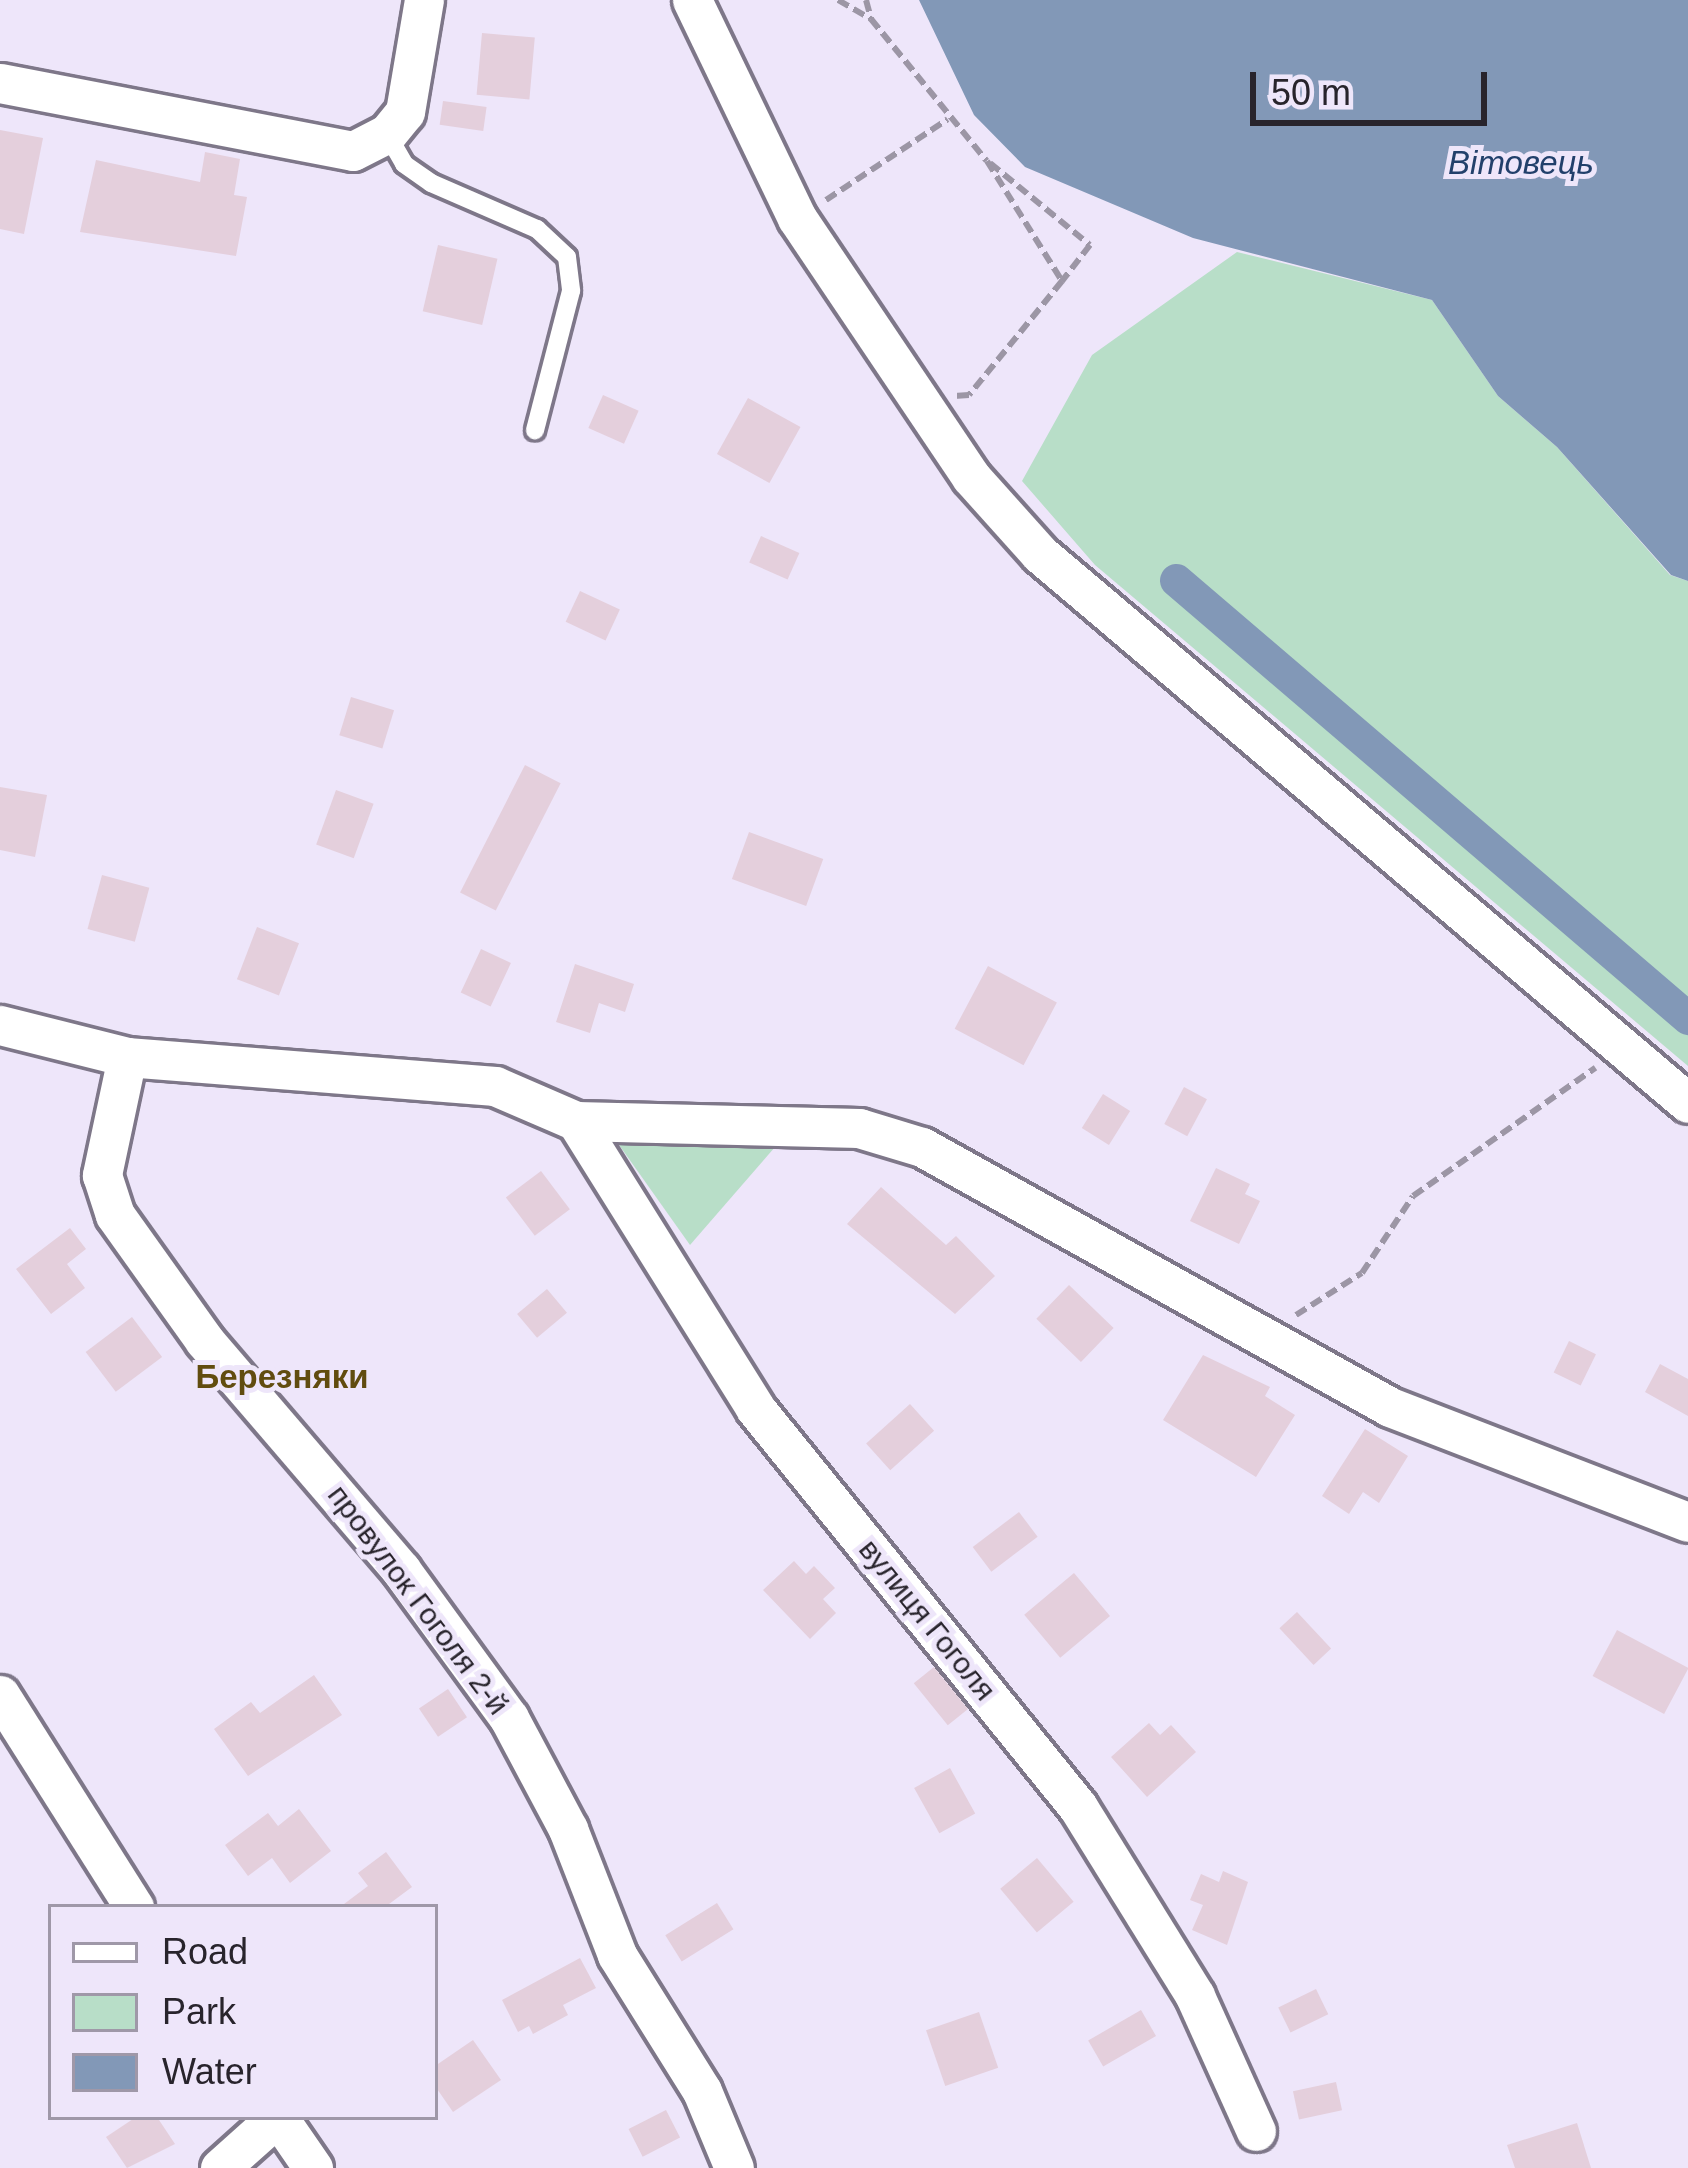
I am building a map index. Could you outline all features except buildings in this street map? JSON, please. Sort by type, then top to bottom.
[{"type":"street","points":[[0,83],[352,151],[387,134],[405,112],[424,0]]},
{"type":"street","points":[[692,0],[797,218],[914,399],[1040,554],[1688,1103]]},
{"type":"street","points":[[0,1025],[127,1057],[495,1086],[576,1120],[806,1124],[922,1147],[1256,1337],[1390,1407],[1688,1522]]},
{"type":"street","name":"провулок Гоголя 2-й","points":[[127,1057],[102,1175],[115,1215],[204,1340],[401,1570],[509,1718],[568,1829],[611,1944],[702,2091],[734,2168]]},
{"type":"street","name":"вулиця Гоголя","points":[[576,1120],[755,1408],[1078,1807],[1195,1996],[1256,2131]]},
{"type":"street","points":[[0,1695],[132,1904]]},
{"type":"street","points":[[220,2168],[274,2120]]},
{"type":"street","points":[[279,2120],[313,2168]]},
{"type":"lane","points":[[387,134],[404,164],[431,183],[537,229],[567,257],[572,290],[535,430]]},
{"type":"path","points":[[838,0],[871,19],[948,119],[987,161],[1090,245],[969,395],[914,399]]},
{"type":"path","points":[[866,0],[871,19]]},
{"type":"path","points":[[797,218],[948,119]]},
{"type":"path","points":[[987,161],[1062,281]]},
{"type":"path","points":[[1256,1337],[1362,1273],[1413,1196],[1518,1116],[1578,1087],[1616,1043]]},
{"type":"green space","points":[[1237,252],[1432,300],[1498,396],[1557,447],[1670,575],[1688,581],[1688,1066],[1095,565],[1022,481],[1092,355]]},
{"type":"green space","points":[[612,1135],[782,1139],[690,1245]]},
{"type":"water","name":"Вітовець","points":[[919,0],[1688,0],[1688,581],[1671,575],[1557,447],[1498,396],[1432,300],[1193,238],[1025,167],[974,115]]},
{"type":"waterway","points":[[1176,580],[1688,1018]]},
{"type":"district","name":"Березняки","points":[[282,1377]]}]
